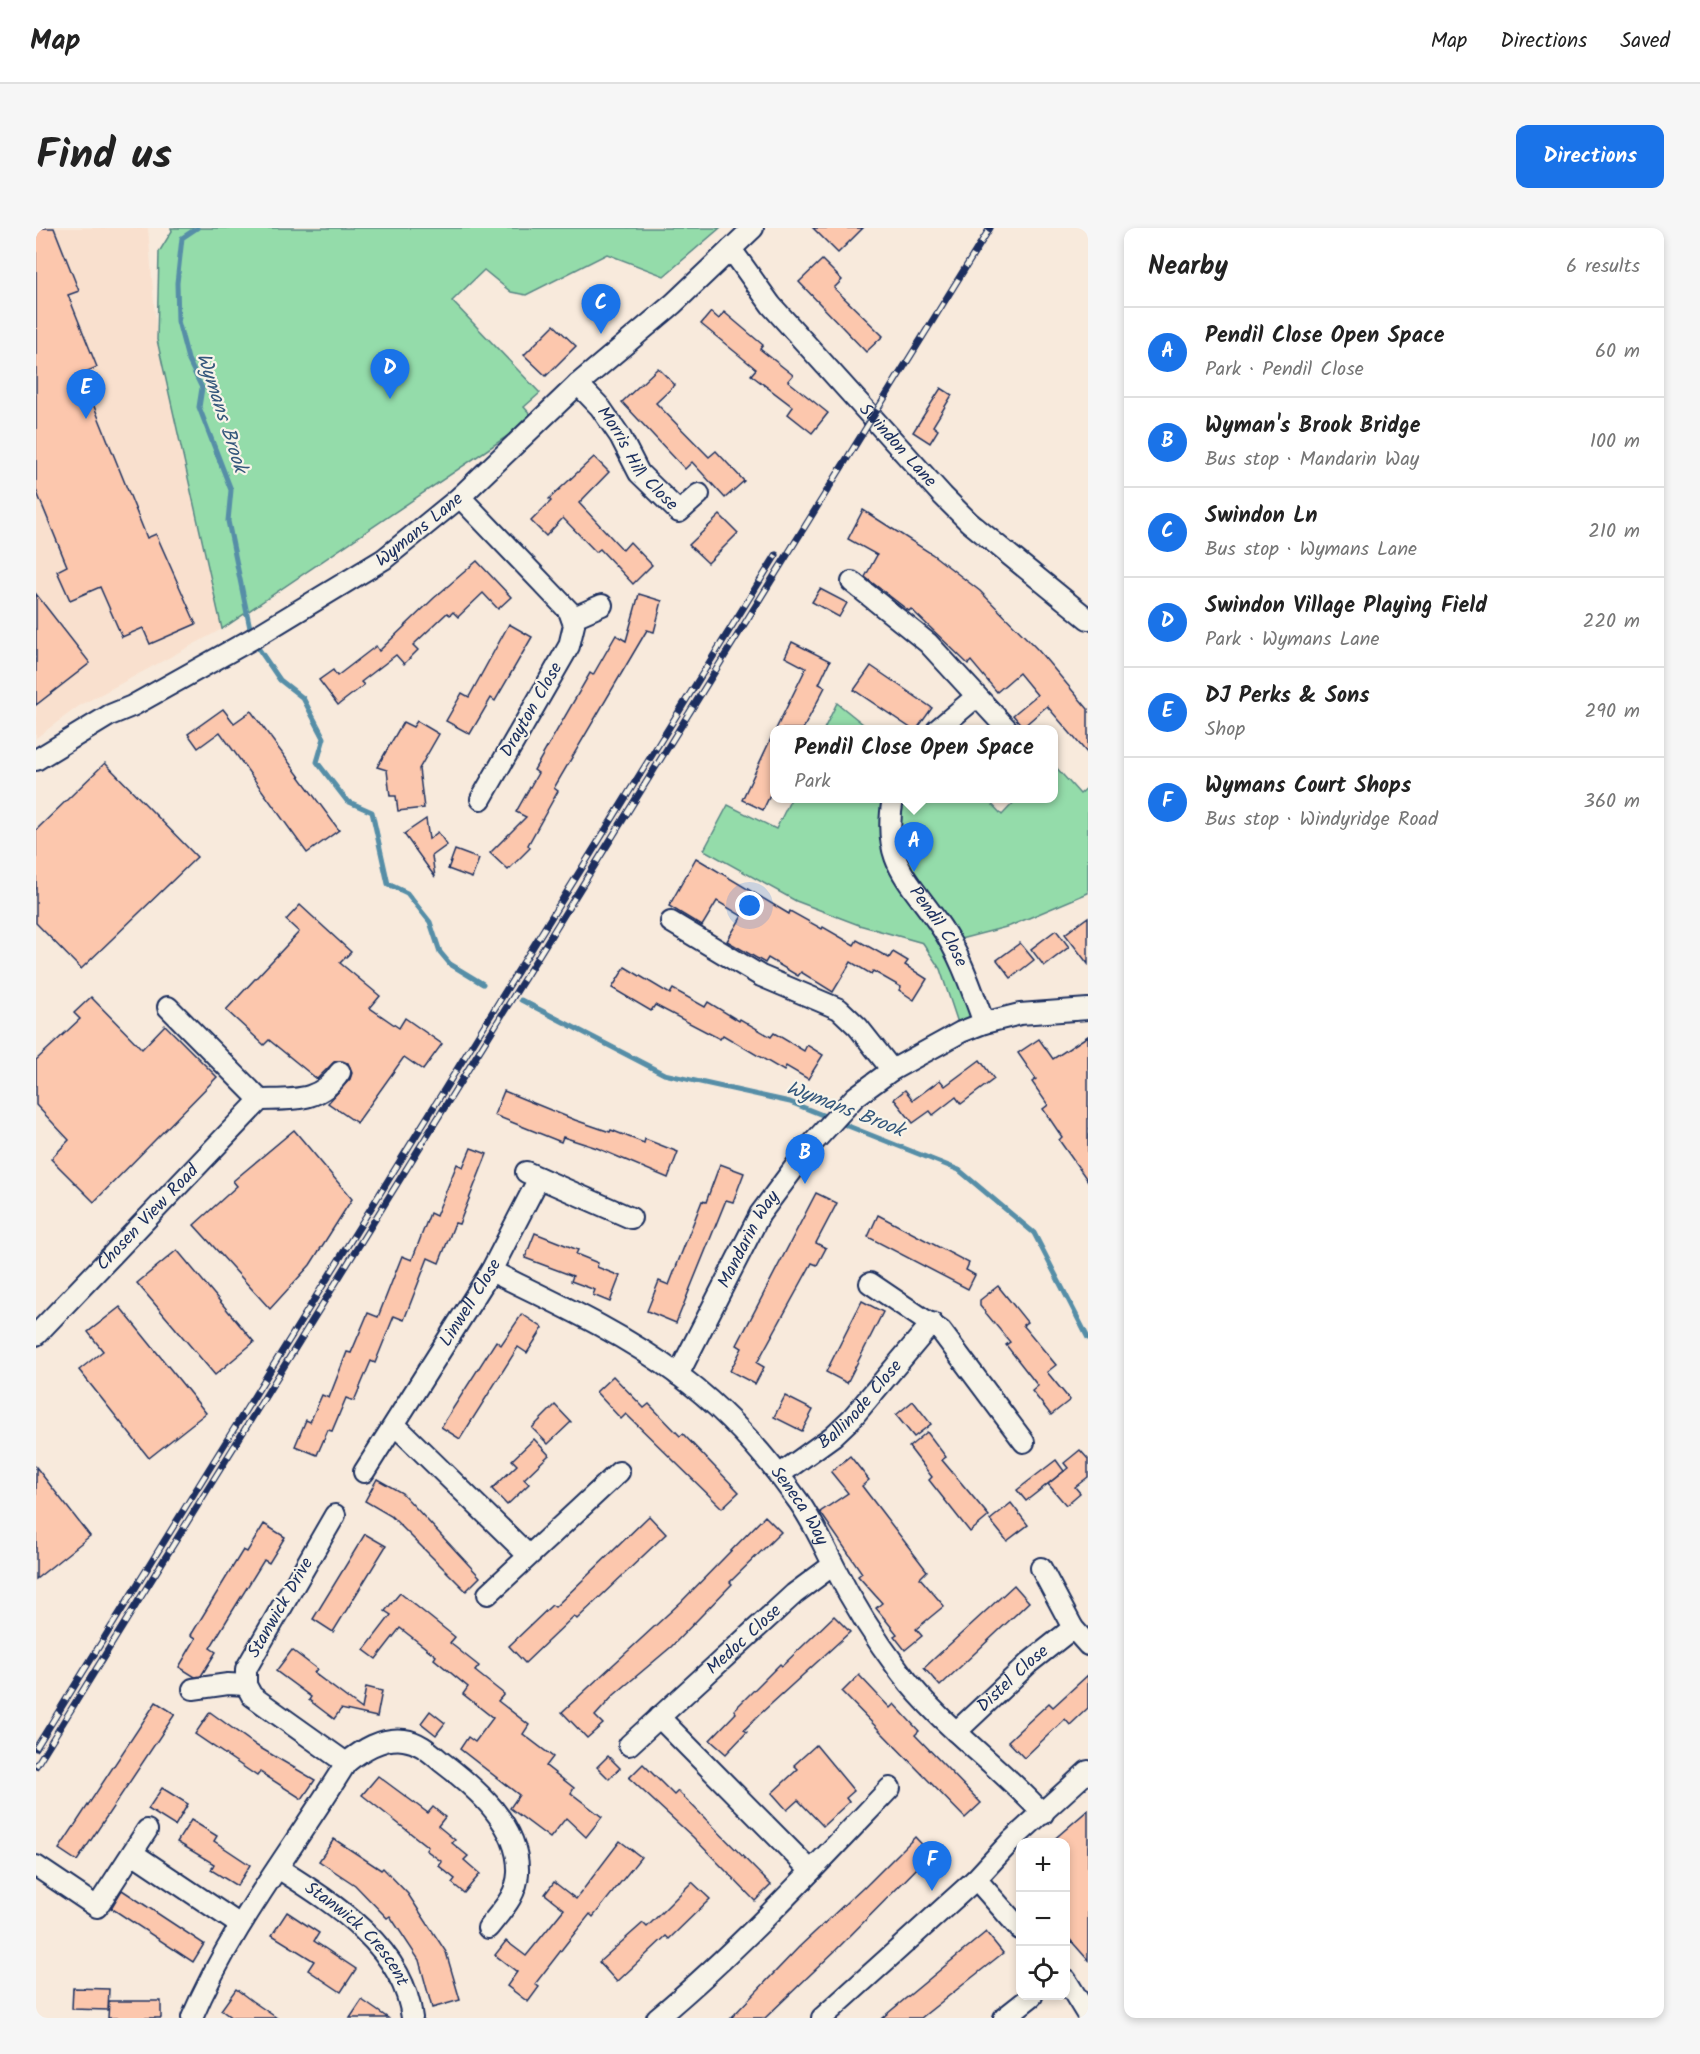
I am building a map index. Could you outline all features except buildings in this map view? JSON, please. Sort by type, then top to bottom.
[{"type":"street","name":"Wymans Lane","points":[[36,760],[110,715],[132,706],[252,639],[384,559],[460,497],[578,384],[673,304],[753,228]]},
{"type":"street","name":"Swindon Lane","points":[[731,249],[771,305],[943,496],[969,522],[1088,619]]},
{"type":"street","name":"Morris Hill Close","points":[[578,384],[600,407],[620,436],[639,473],[679,512],[699,494]]},
{"type":"street","points":[[460,497],[564,606],[572,618],[602,605]]},
{"type":"street","points":[[852,582],[928,643],[1004,725]]},
{"type":"street","name":"Drayton Close","points":[[481,799],[569,646],[574,632],[572,618]]},
{"type":"street","points":[[943,725],[976,697]]},
{"type":"street","name":"Pendil Close","points":[[893,803],[890,829],[898,867],[909,887],[941,927],[963,967],[984,1023]]},
{"type":"street","points":[[670,922],[761,976],[839,1009],[858,1027],[892,1070]]},
{"type":"street","points":[[168,1007],[260,1100],[308,1099],[335,1081],[340,1072]]},
{"type":"street","name":"Mandarin Way","points":[[678,1375],[760,1214],[812,1144],[855,1097],[892,1070],[961,1032],[984,1023],[1020,1014],[1088,1009]]},
{"type":"street","name":"Chosen View Road","points":[[36,1335],[260,1100]]},
{"type":"street","name":"Linwell Close","points":[[364,1472],[491,1271],[533,1175],[631,1218]]},
{"type":"street","name":"Seneca Way","points":[[491,1271],[650,1355],[678,1375],[730,1420],[779,1475],[819,1532],[833,1565],[868,1626],[903,1676],[956,1732],[1017,1784],[1043,1814]]},
{"type":"street","points":[[870,1283],[932,1323],[940,1331],[1024,1442]]},
{"type":"street","name":"Ballinode Close","points":[[779,1475],[833,1436],[852,1418],[932,1323]]},
{"type":"street","points":[[395,1425],[528,1555]]},
{"type":"street","points":[[488,1594],[619,1472]]},
{"type":"street","name":"Stanwick Drive","points":[[246,1685],[245,1674],[254,1653],[335,1515]]},
{"type":"street","name":"Medoc Close","points":[[629,1745],[794,1594],[833,1565]]},
{"type":"street","points":[[1041,1568],[1073,1628],[1088,1645]]},
{"type":"street","name":"Distel Close","points":[[956,1732],[1030,1662],[1073,1628]]},
{"type":"street","points":[[193,1689],[228,1684],[246,1685],[252,1696],[346,1763]]},
{"type":"street","points":[[659,1717],[811,1871]]},
{"type":"street","points":[[192,2018],[217,1965],[240,1925],[346,1763],[360,1752],[385,1741],[405,1740],[422,1747],[474,1787],[497,1814],[518,1862],[515,1890],[493,1916]]},
{"type":"street","points":[[822,2018],[976,1879],[1011,1841],[1088,1771]]},
{"type":"street","points":[[657,2018],[690,1991],[811,1871],[890,1788]]},
{"type":"street","points":[[36,1866],[97,1907],[134,1854],[147,1830]]},
{"type":"street","points":[[134,1854],[240,1925]]},
{"type":"street","name":"Stanwick Crescent","points":[[278,1868],[319,1894],[376,1944],[407,1993],[412,2018]]},
{"type":"street","points":[[976,1879],[1016,1924]]},
{"type":"street","points":[[1076,1985],[1088,2016]]},
{"type":"street","points":[[1004,2018],[1026,2000]]},
{"type":"shaded area","points":[[36,228],[148,228],[157,340],[222,629],[79,706],[36,738]]},
{"type":"green space","points":[[171,228],[720,228],[664,276],[607,254],[526,295],[511,292],[484,270],[452,301],[540,393],[524,407],[534,418],[222,629],[157,340],[159,252],[172,231]]},
{"type":"green space","points":[[837,703],[864,725],[826,725]]},
{"type":"green space","points":[[1058,769],[1080,794],[1088,787],[1088,893],[1010,926],[949,942],[984,1023],[961,1032],[940,969],[923,943],[859,925],[796,901],[704,850],[728,805],[776,829],[789,803],[991,803],[1002,815],[1013,803],[1058,803]]},
{"type":"waterway","name":"Wymans Brook","points":[[197,228],[182,238],[177,283],[178,321],[188,359],[202,388],[199,407],[231,490],[228,521],[251,633]]},
{"type":"waterway","name":"Wymans Brook","points":[[254,642],[280,680],[303,698],[324,738],[317,762],[347,801],[372,812],[388,884],[407,893],[430,922],[440,952],[450,964],[483,984]]},
{"type":"waterway","name":"Wymans Brook","points":[[521,1000],[664,1074],[790,1102],[830,1118]]},
{"type":"waterway","name":"Wymans Brook","points":[[838,1122],[959,1170],[1034,1233],[1088,1338]]},
{"type":"railway","points":[[36,1766],[990,228]]},
{"type":"railway","points":[[36,1748],[776,555]]},
{"type":"place","name":"Swindon Ln","points":[[601,334]]},
{"type":"place","name":"Swindon Village Playing Field","points":[[390,399]]},
{"type":"place","name":"DJ Perks & Sons","points":[[86,419]]},
{"type":"place","name":"Pendil Close Open Space","points":[[914,872]]},
{"type":"place","name":"Wyman's Brook Bridge","points":[[805,1184]]},
{"type":"place","name":"Wymans Court Shops","points":[[932,1891]]}]
